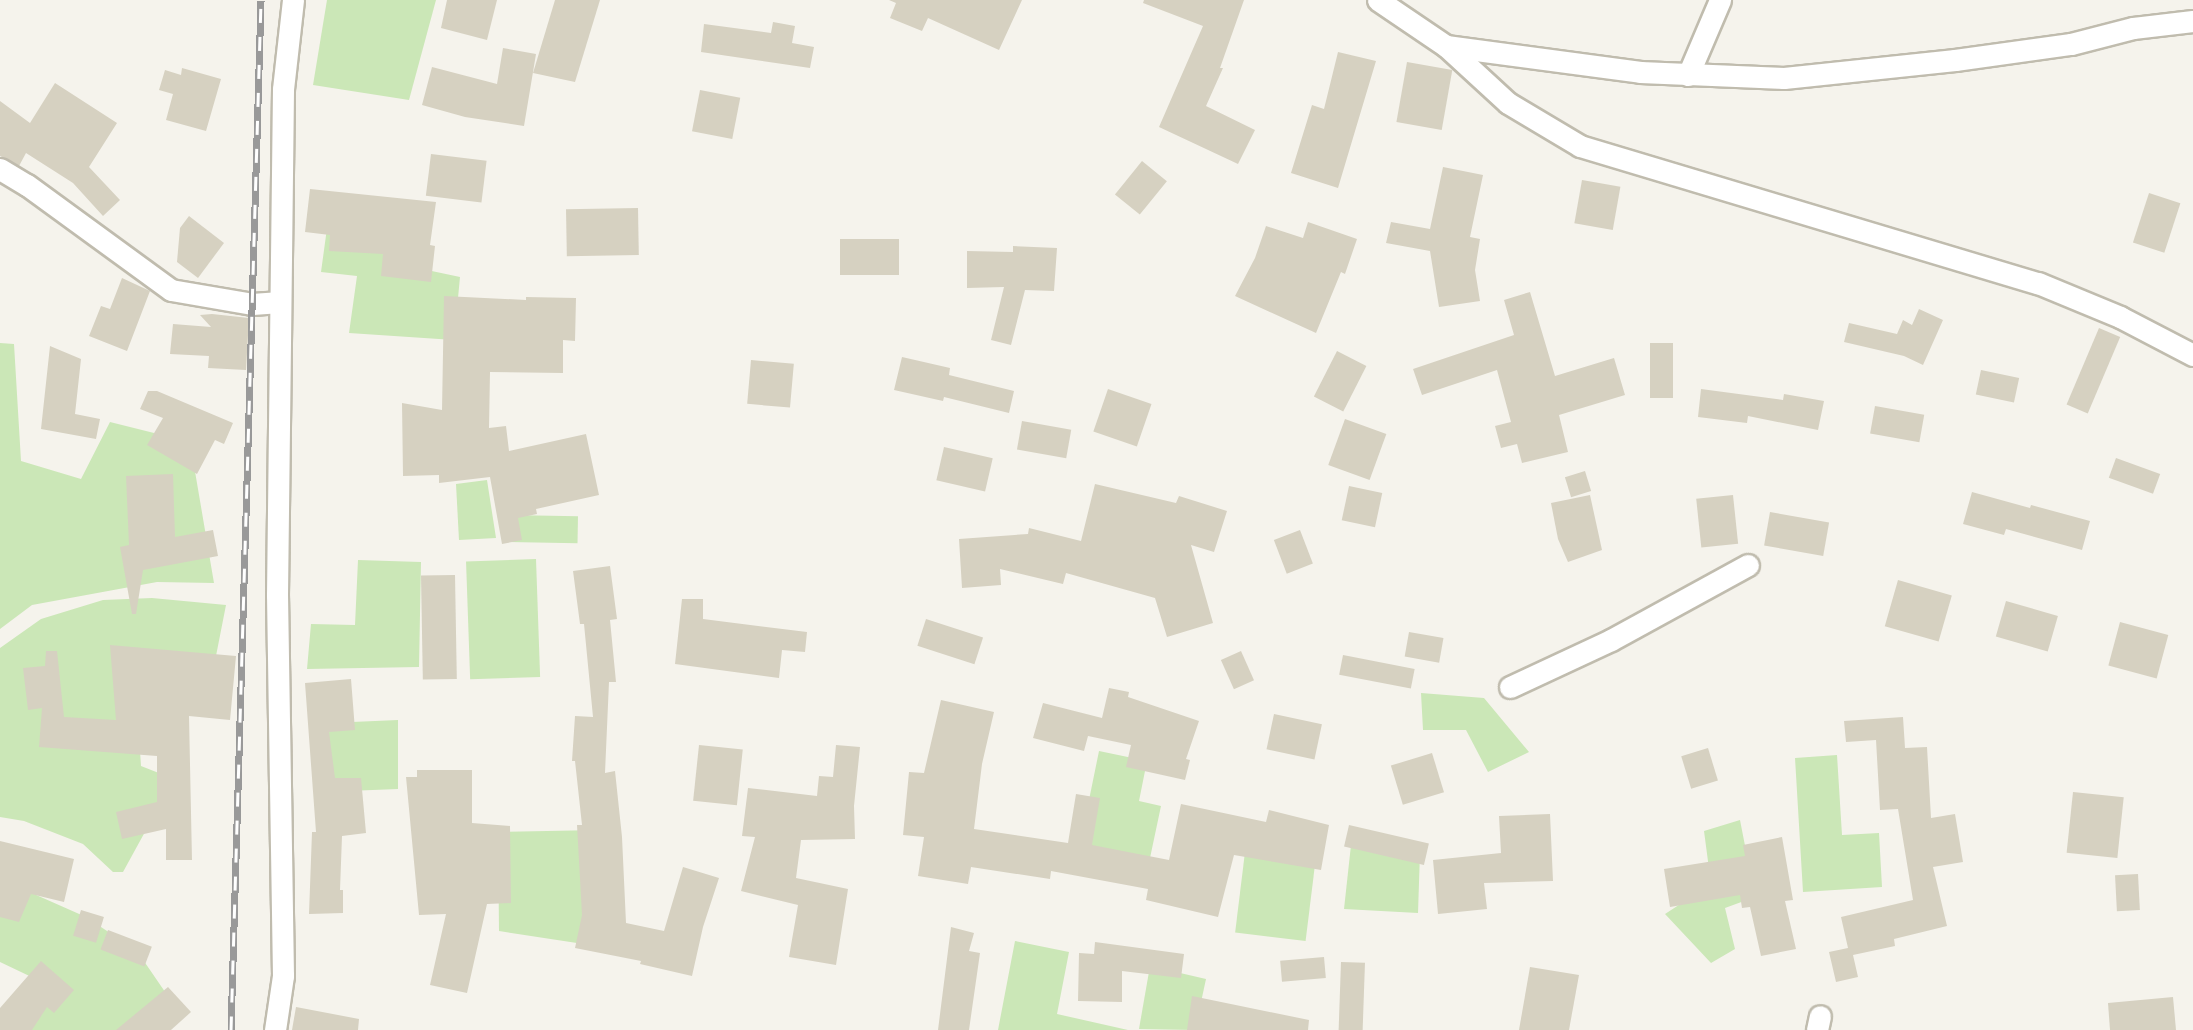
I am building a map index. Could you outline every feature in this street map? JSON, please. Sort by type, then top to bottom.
[{"type":"street","points":[[275,1030],[283,976],[277,595],[280,302],[284,89],[293,0]]},
{"type":"street","points":[[1378,0],[1446,46],[1508,104],[1580,146],[2038,283],[2120,317],[2193,356]]},
{"type":"street","points":[[1688,75],[1720,0]]},
{"type":"street","points":[[1446,46],[1640,72],[1784,78],[2071,44],[2133,28],[2193,21]]},
{"type":"street","points":[[0,169],[171,290],[252,304],[280,302]]},
{"type":"street","points":[[1510,687],[1611,640],[1748,565]]},
{"type":"green space","points":[[327,0],[436,0],[409,100],[313,85]]},
{"type":"green space","points":[[331,199],[394,263],[460,277],[454,340],[349,333],[357,276],[321,272]]},
{"type":"green space","points":[[0,343],[14,344],[21,461],[81,479],[110,422],[190,442],[214,583],[157,582],[32,605],[0,629]]},
{"type":"green space","points":[[487,480],[496,538],[459,540],[456,484]]},
{"type":"green space","points":[[509,515],[578,516],[578,543],[509,542]]},
{"type":"green space","points":[[536,559],[540,677],[470,679],[466,561]]},
{"type":"green space","points":[[358,560],[421,562],[419,667],[307,669],[311,624],[355,625]]},
{"type":"green space","points":[[152,598],[226,605],[215,661],[137,704],[141,766],[174,779],[123,872],[113,872],[83,844],[24,821],[0,817],[0,648],[41,619],[103,600]]},
{"type":"green space","points":[[1421,693],[1484,698],[1529,752],[1488,772],[1466,730],[1423,730]]},
{"type":"green space","points":[[317,704],[352,722],[398,720],[398,789],[322,792]]},
{"type":"green space","points":[[1099,751],[1147,761],[1139,801],[1161,806],[1150,858],[1080,844]]},
{"type":"green space","points":[[1837,755],[1842,835],[1879,833],[1882,887],[1803,892],[1795,758]]},
{"type":"green space","points":[[1740,820],[1755,897],[1725,908],[1735,949],[1711,963],[1665,914],[1711,884],[1704,831]]},
{"type":"green space","points":[[599,830],[590,945],[499,931],[498,832]]},
{"type":"green space","points":[[1352,836],[1420,852],[1418,913],[1344,909]]},
{"type":"green space","points":[[1245,852],[1315,861],[1306,941],[1235,932]]},
{"type":"green space","points":[[0,879],[86,917],[137,951],[174,1005],[161,1030],[10,1030],[42,982],[0,962]]},
{"type":"green space","points":[[1015,941],[1069,952],[1057,1014],[1128,1030],[998,1030]]},
{"type":"green space","points":[[1150,966],[1206,979],[1195,1030],[1139,1029]]},
{"type":"building","points":[[447,0],[497,0],[487,40],[441,28]]},
{"type":"building","points":[[555,0],[600,0],[575,82],[533,73]]},
{"type":"building","points":[[889,0],[1022,0],[999,50],[928,18],[922,31],[890,18],[896,3]]},
{"type":"building","points":[[1144,0],[1244,0],[1220,68],[1223,68],[1206,106],[1255,130],[1238,164],[1159,127],[1203,26],[1143,3]]},
{"type":"building","points":[[773,22],[795,26],[792,43],[814,47],[810,68],[701,52],[704,24],[771,33]]},
{"type":"building","points":[[503,48],[536,54],[524,126],[465,117],[422,105],[432,67],[497,84]]},
{"type":"building","points":[[1338,52],[1376,61],[1338,188],[1291,173],[1312,105],[1324,109]]},
{"type":"building","points":[[1407,62],[1452,70],[1442,130],[1396,122]]},
{"type":"building","points":[[182,68],[221,79],[206,131],[166,120],[173,94],[159,90],[165,70],[181,75]]},
{"type":"building","points":[[55,83],[117,123],[89,167],[120,200],[103,216],[73,183],[26,153],[19,166],[0,156],[0,101],[30,123]]},
{"type":"building","points":[[700,90],[740,98],[732,139],[692,131]]},
{"type":"building","points":[[431,154],[487,161],[481,203],[426,196]]},
{"type":"building","points":[[1142,161],[1167,181],[1140,215],[1115,194]]},
{"type":"building","points":[[1443,167],[1483,175],[1470,237],[1480,239],[1475,270],[1480,301],[1439,307],[1430,251],[1386,243],[1391,222],[1430,229]]},
{"type":"building","points":[[1582,180],[1620,187],[1613,230],[1574,223]]},
{"type":"building","points":[[310,189],[436,202],[430,245],[435,246],[431,282],[381,276],[383,254],[329,251],[330,235],[305,232]]},
{"type":"building","points":[[2149,193],[2180,203],[2164,253],[2133,242]]},
{"type":"building","points":[[638,208],[639,255],[567,256],[566,209]]},
{"type":"building","points":[[189,216],[224,243],[198,278],[177,262],[180,228]]},
{"type":"building","points":[[1308,222],[1357,239],[1345,274],[1341,272],[1316,333],[1235,296],[1255,258],[1266,226],[1303,238]]},
{"type":"building","points":[[840,239],[899,239],[899,275],[840,275]]},
{"type":"building","points":[[1013,246],[1057,248],[1054,291],[1025,290],[1011,345],[991,340],[1004,287],[967,288],[967,251],[1013,252]]},
{"type":"building","points":[[122,278],[150,291],[127,351],[89,336],[101,306],[110,309]]},
{"type":"building","points":[[1530,292],[1555,376],[1614,358],[1625,395],[1559,415],[1568,452],[1522,463],[1517,444],[1501,448],[1495,426],[1511,422],[1497,370],[1422,395],[1413,369],[1514,335],[1504,300]]},
{"type":"building","points":[[444,296],[526,300],[526,297],[576,298],[575,341],[563,340],[563,373],[490,372],[489,428],[506,426],[509,451],[586,434],[599,495],[536,509],[537,514],[518,518],[522,540],[502,544],[490,477],[439,483],[439,475],[403,476],[402,403],[442,410]]},
{"type":"building","points":[[1919,309],[1943,320],[1923,365],[1904,356],[1844,342],[1849,323],[1897,334],[1903,320],[1912,325]]},
{"type":"building","points":[[200,315],[249,318],[246,370],[208,368],[209,356],[170,354],[173,324],[211,327]]},
{"type":"building","points":[[2099,328],[2120,337],[2088,413],[2067,404]]},
{"type":"building","points":[[1650,343],[1673,343],[1673,398],[1650,398]]},
{"type":"building","points":[[50,346],[81,359],[75,414],[100,419],[96,439],[41,429]]},
{"type":"building","points":[[1337,351],[1366,366],[1343,411],[1314,396]]},
{"type":"building","points":[[902,357],[950,368],[949,375],[1014,391],[1009,413],[944,397],[943,401],[894,390]]},
{"type":"building","points":[[751,360],[794,364],[790,408],[747,404]]},
{"type":"building","points":[[1981,370],[2019,378],[2014,403],[1976,394]]},
{"type":"building","points":[[1108,389],[1151,404],[1137,447],[1093,432]]},
{"type":"building","points":[[1701,389],[1783,400],[1784,394],[1824,401],[1818,430],[1748,416],[1747,423],[1698,417]]},
{"type":"building","points":[[148,391],[157,391],[233,423],[224,444],[215,440],[197,474],[147,445],[163,418],[140,409]]},
{"type":"building","points":[[1875,406],[1924,415],[1919,442],[1870,434]]},
{"type":"building","points":[[1345,419],[1386,434],[1370,480],[1328,465]]},
{"type":"building","points":[[1022,421],[1071,430],[1066,458],[1017,450]]},
{"type":"building","points":[[944,447],[993,458],[985,491],[936,480]]},
{"type":"building","points":[[2116,458],[2160,474],[2153,494],[2109,478]]},
{"type":"building","points":[[1585,471],[1591,491],[1571,497],[1565,477]]},
{"type":"building","points":[[173,474],[175,537],[213,530],[218,556],[143,570],[136,614],[132,614],[120,547],[129,545],[126,476]]},
{"type":"building","points":[[1095,484],[1176,503],[1179,496],[1227,511],[1214,552],[1191,545],[1213,623],[1167,637],[1155,598],[1066,573],[1063,584],[1000,569],[1001,585],[962,588],[959,539],[1028,534],[1029,528],[1081,541]]},
{"type":"building","points":[[1349,486],[1382,493],[1375,527],[1342,520]]},
{"type":"building","points":[[1972,492],[2090,521],[2082,550],[2006,529],[2004,535],[1963,524]]},
{"type":"building","points":[[1590,495],[1602,550],[1568,562],[1558,539],[1551,503]]},
{"type":"building","points":[[1733,495],[1738,544],[1701,548],[1696,499]]},
{"type":"building","points":[[1770,512],[1829,522],[1823,556],[1764,545]]},
{"type":"building","points":[[1300,530],[1313,564],[1287,574],[1274,540]]},
{"type":"building","points":[[610,566],[617,619],[610,620],[616,682],[609,682],[605,773],[615,771],[622,837],[626,923],[664,931],[683,867],[719,878],[703,927],[692,976],[640,964],[641,961],[575,948],[582,915],[577,825],[582,825],[575,761],[572,761],[575,716],[593,717],[584,624],[580,624],[573,571]]},
{"type":"building","points":[[455,575],[457,679],[423,680],[421,576]]},
{"type":"building","points":[[1898,580],[1952,595],[1939,642],[1885,626]]},
{"type":"building","points":[[682,599],[703,599],[703,619],[807,632],[805,652],[782,650],[779,678],[675,664]]},
{"type":"building","points":[[2006,601],[2058,616],[2048,651],[1996,637]]},
{"type":"building","points":[[926,619],[983,638],[974,664],[917,646]]},
{"type":"building","points":[[2120,622],[2168,635],[2157,678],[2108,665]]},
{"type":"building","points":[[1409,632],[1443,638],[1439,663],[1405,657]]},
{"type":"building","points":[[110,645],[236,656],[230,720],[189,716],[192,860],[166,860],[166,829],[122,839],[116,812],[157,802],[157,756],[39,747],[42,708],[28,710],[23,668],[45,666],[46,651],[57,651],[64,717],[116,720]]},
{"type":"building","points":[[1241,651],[1254,680],[1234,689],[1221,660]]},
{"type":"building","points":[[1343,655],[1415,669],[1411,689],[1339,675]]},
{"type":"building","points":[[351,679],[355,730],[329,732],[335,778],[361,778],[366,833],[342,836],[340,890],[343,890],[343,913],[309,914],[312,832],[316,832],[305,683]]},
{"type":"building","points":[[1109,688],[1129,692],[1128,697],[1199,721],[1186,759],[1190,760],[1185,780],[1126,767],[1131,745],[1088,736],[1084,751],[1033,738],[1043,703],[1102,718]]},
{"type":"building","points":[[941,700],[994,712],[982,764],[974,829],[1068,843],[1076,794],[1100,798],[1092,845],[1169,860],[1181,804],[1266,822],[1269,810],[1329,825],[1321,870],[1234,855],[1218,917],[1146,900],[1148,889],[1051,871],[1050,879],[971,867],[968,884],[918,876],[924,837],[903,835],[909,772],[924,773]]},
{"type":"building","points":[[1274,714],[1322,724],[1314,759],[1267,749]]},
{"type":"building","points":[[1903,717],[1905,748],[1927,747],[1931,818],[1955,814],[1963,862],[1933,867],[1947,926],[1894,939],[1895,946],[1853,955],[1858,977],[1836,982],[1829,952],[1848,948],[1841,917],[1913,900],[1898,809],[1880,810],[1876,740],[1846,742],[1844,721]]},
{"type":"building","points":[[699,745],[743,750],[737,805],[693,801]]},
{"type":"building","points":[[836,745],[860,747],[854,806],[855,839],[801,840],[796,878],[848,889],[836,965],[789,957],[798,905],[741,891],[755,837],[742,836],[748,788],[817,796],[819,776],[833,777]]},
{"type":"building","points":[[1708,748],[1718,781],[1691,789],[1681,756]]},
{"type":"building","points":[[1432,753],[1444,792],[1403,805],[1391,766]]},
{"type":"building","points":[[417,770],[472,770],[472,823],[510,826],[511,903],[487,904],[467,993],[430,985],[446,914],[419,915],[406,777],[417,777]]},
{"type":"building","points":[[2073,792],[2124,797],[2117,858],[2067,853]]},
{"type":"building","points":[[1550,814],[1553,881],[1484,883],[1487,909],[1438,914],[1433,860],[1501,853],[1499,816]]},
{"type":"building","points":[[1349,825],[1429,843],[1424,865],[1344,846]]},
{"type":"building","points":[[1782,837],[1793,900],[1785,901],[1796,949],[1761,956],[1750,907],[1742,908],[1740,895],[1670,907],[1664,869],[1745,856],[1743,845]]},
{"type":"building","points":[[0,841],[74,859],[64,902],[31,894],[19,922],[0,917]]},
{"type":"building","points":[[2138,874],[2140,910],[2117,911],[2115,875]]},
{"type":"building","points":[[81,910],[104,917],[96,943],[73,936]]},
{"type":"building","points":[[951,927],[974,933],[969,951],[980,953],[969,1030],[938,1030]]},
{"type":"building","points":[[108,930],[152,947],[144,966],[100,950]]},
{"type":"building","points":[[1095,942],[1184,954],[1181,978],[1122,971],[1122,1002],[1078,1001],[1079,953],[1094,954]]},
{"type":"building","points":[[1324,957],[1326,978],[1282,982],[1280,961]]},
{"type":"building","points":[[41,961],[74,990],[54,1013],[47,1007],[32,1030],[0,1030],[0,1008]]},
{"type":"building","points":[[1341,962],[1365,963],[1363,1030],[1339,1030]]},
{"type":"building","points":[[1530,967],[1579,975],[1569,1030],[1519,1030]]},
{"type":"building","points":[[168,987],[191,1012],[171,1030],[116,1030]]},
{"type":"building","points":[[1192,996],[1309,1020],[1308,1030],[1187,1030]]},
{"type":"building","points":[[2173,997],[2176,1030],[2110,1030],[2108,1003]]},
{"type":"building","points":[[296,1007],[359,1019],[358,1030],[292,1030]]},
{"type":"railway","points":[[231,1030],[261,0]]}]
